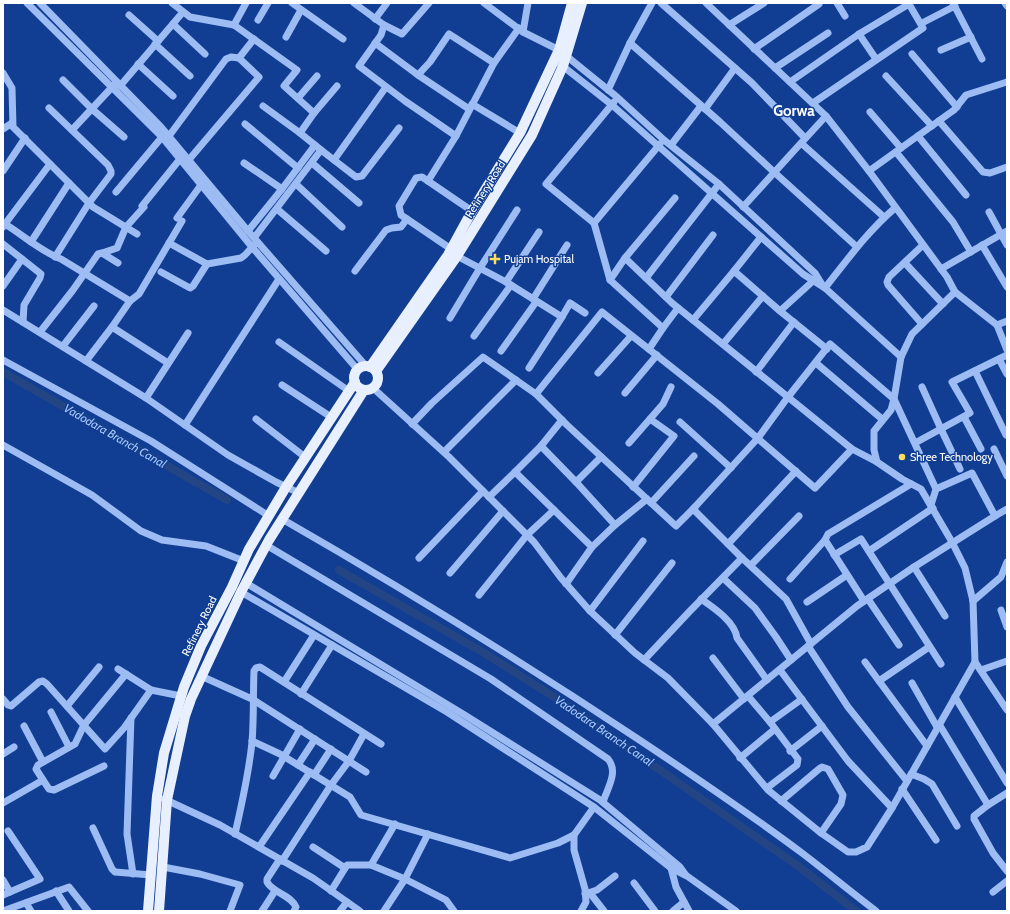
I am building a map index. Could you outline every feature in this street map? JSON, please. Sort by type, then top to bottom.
[{"type":"main road","name":"Refinery Road","points":[[563,53],[572,3]]},
{"type":"main road","name":"Refinery Road","points":[[368,369],[453,252],[532,135],[582,3]]},
{"type":"main road","name":"Refinery Road","points":[[453,252],[472,211],[520,133],[559,63]]},
{"type":"main road","points":[[159,911],[167,800],[185,716],[196,686],[241,592],[266,545],[298,493],[368,389],[377,383],[378,379],[368,369],[355,375],[352,387],[368,389]]},
{"type":"main road","name":"Refinery Road","points":[[148,911],[157,796],[164,754],[186,683],[201,646],[245,558],[286,487],[352,387]]},
{"type":"main road","points":[[245,558],[258,560]]},
{"type":"main road","points":[[186,683],[196,686]]},
{"type":"street","points":[[27,3],[117,85]]},
{"type":"street","points":[[40,3],[166,136],[202,185],[368,369]]},
{"type":"street","points":[[172,3],[190,17],[234,25],[298,70],[284,86],[314,113]]},
{"type":"street","points":[[234,25],[246,3]]},
{"type":"street","points":[[258,20],[268,3]]},
{"type":"street","points":[[292,3],[343,39]]},
{"type":"street","points":[[354,3],[384,25],[402,34],[429,3]]},
{"type":"street","points":[[375,19],[387,3]]},
{"type":"street","points":[[484,3],[521,30],[563,53],[617,97],[664,140],[719,184],[815,273],[825,288]]},
{"type":"street","points":[[428,181],[456,136],[494,63],[521,30],[528,3]]},
{"type":"street","points":[[608,90],[630,43],[652,3]]},
{"type":"street","points":[[661,3],[752,83],[803,140],[884,217]]},
{"type":"street","points":[[706,3],[826,116],[941,269],[955,292],[997,325],[1007,350]]},
{"type":"street","points":[[728,25],[764,3]]},
{"type":"street","points":[[836,3],[845,16]]},
{"type":"street","points":[[754,49],[820,4]]},
{"type":"street","points":[[790,82],[859,34],[909,4],[923,28],[813,103]]},
{"type":"street","points":[[924,22],[954,4],[982,59]]},
{"type":"street","points":[[286,37],[301,10]]},
{"type":"street","points":[[72,130],[138,64],[183,12]]},
{"type":"street","points":[[129,15],[190,76]]},
{"type":"street","points":[[173,24],[205,54]]},
{"type":"street","points":[[384,25],[381,35],[359,66],[405,101],[456,136]]},
{"type":"street","points":[[775,68],[828,33]]},
{"type":"street","points":[[418,75],[430,62],[449,34],[494,63]]},
{"type":"street","points":[[859,34],[876,59]]},
{"type":"street","points":[[941,50],[971,37]]},
{"type":"street","points":[[240,58],[254,39]]},
{"type":"street","points":[[375,43],[418,75],[471,107],[520,133]]},
{"type":"street","points":[[630,43],[857,247]]},
{"type":"street","points":[[912,54],[957,107]]},
{"type":"street","points":[[40,332],[73,290],[98,254],[117,248],[126,227],[143,206],[185,161],[258,77],[240,58],[231,57],[226,59],[166,136],[116,192]]},
{"type":"street","points":[[559,63],[612,105],[803,274],[825,288],[901,357]]},
{"type":"street","points":[[138,64],[173,96]]},
{"type":"street","points":[[670,145],[735,68]]},
{"type":"street","points":[[3,73],[12,88],[13,127],[95,209],[137,234]]},
{"type":"street","points":[[298,98],[317,76]]},
{"type":"street","points":[[886,76],[932,126]]},
{"type":"street","points":[[63,80],[92,109],[124,137]]},
{"type":"street","points":[[869,172],[940,121],[957,107],[966,95],[1007,82]]},
{"type":"street","points":[[300,133],[314,113],[337,86]]},
{"type":"street","points":[[334,160],[386,87]]},
{"type":"street","points":[[617,97],[546,184],[594,223],[610,280],[663,328]]},
{"type":"street","points":[[263,106],[356,177],[362,176],[399,128]]},
{"type":"street","points":[[48,108],[108,165],[111,171],[111,174],[89,203],[55,257]]},
{"type":"street","points":[[870,112],[953,222],[971,252]]},
{"type":"street","points":[[743,207],[826,116]]},
{"type":"street","points":[[940,121],[983,172],[990,173],[1007,167]]},
{"type":"street","points":[[3,129],[12,123]]},
{"type":"street","points":[[245,124],[298,168]]},
{"type":"street","points":[[918,136],[966,195]]},
{"type":"street","points":[[3,171],[24,138]]},
{"type":"street","points":[[594,223],[664,140]]},
{"type":"street","points":[[248,231],[298,168],[318,148]]},
{"type":"street","points":[[169,243],[207,264],[241,258],[245,255],[277,208],[312,163],[318,148]]},
{"type":"street","points":[[185,161],[248,231],[279,279],[368,369]]},
{"type":"street","points":[[244,163],[282,189]]},
{"type":"street","points":[[312,163],[359,203]]},
{"type":"street","points":[[50,164],[4,224],[49,255],[84,273],[130,301]]},
{"type":"street","points":[[472,211],[422,177],[416,178],[399,206],[401,214],[453,252],[562,317]]},
{"type":"street","points":[[31,242],[69,183]]},
{"type":"street","points":[[296,184],[342,227]]},
{"type":"street","points":[[646,278],[719,184]]},
{"type":"street","points":[[86,361],[130,301],[139,294],[169,243],[179,219],[202,185]]},
{"type":"street","points":[[610,280],[625,258],[675,198]]},
{"type":"street","points":[[277,208],[326,251]]},
{"type":"street","points":[[825,288],[857,247],[884,217],[895,208]]},
{"type":"street","points":[[450,318],[517,210]]},
{"type":"street","points":[[989,212],[1004,233],[1007,245]]},
{"type":"street","points":[[355,271],[386,230],[401,227],[407,219]]},
{"type":"street","points":[[474,336],[508,284],[539,232]]},
{"type":"street","points":[[941,269],[1004,233]]},
{"type":"street","points":[[666,297],[713,235]]},
{"type":"street","points":[[693,320],[760,237]]},
{"type":"street","points":[[3,244],[40,273],[41,276],[24,305],[23,322]]},
{"type":"street","points":[[501,351],[534,301],[567,245]]},
{"type":"street","points":[[982,245],[1007,287]]},
{"type":"street","points":[[922,324],[887,282],[889,277],[923,246]]},
{"type":"street","points":[[102,253],[118,263]]},
{"type":"street","points":[[625,258],[678,308],[852,449],[877,462],[902,479],[922,488],[965,568],[973,600],[975,662],[1007,710]]},
{"type":"street","points":[[3,286],[22,259]]},
{"type":"street","points":[[905,263],[943,304]]},
{"type":"street","points":[[161,272],[190,288],[193,286],[207,264]]},
{"type":"street","points":[[734,271],[827,349]]},
{"type":"street","points":[[185,425],[279,279]]},
{"type":"street","points":[[780,311],[813,280]]},
{"type":"street","points":[[877,462],[874,450],[874,431],[882,419],[891,410],[901,357],[912,334],[955,292]]},
{"type":"street","points":[[723,344],[763,296]]},
{"type":"street","points":[[529,368],[570,303],[585,313]]},
{"type":"street","points":[[63,346],[94,306]]},
{"type":"street","points":[[649,348],[678,308]]},
{"type":"street","points":[[3,310],[146,398],[231,457],[298,493]]},
{"type":"street","points":[[536,394],[602,312],[718,404],[815,488],[852,449]]},
{"type":"street","points":[[997,325],[1007,321]]},
{"type":"street","points":[[756,372],[794,322]]},
{"type":"street","points":[[112,327],[168,363]]},
{"type":"street","points":[[146,398],[188,333]]},
{"type":"street","points":[[598,373],[631,336]]},
{"type":"street","points":[[279,342],[352,387]]},
{"type":"street","points":[[869,551],[932,506],[936,489],[894,399],[830,344],[758,438],[693,509],[786,599],[809,645],[848,707],[909,777],[924,779],[932,784],[957,826]]},
{"type":"street","points":[[625,393],[657,355]]},
{"type":"street","points":[[915,443],[970,413],[952,382],[1007,355]]},
{"type":"street","points":[[412,424],[432,403],[483,357],[536,394],[601,457],[676,526],[697,505]]},
{"type":"street","points":[[999,359],[1007,374]]},
{"type":"street","points":[[3,360],[151,441],[269,516]]},
{"type":"street","points":[[816,362],[882,419]]},
{"type":"street","points":[[975,371],[1006,435]]},
{"type":"street","points":[[444,452],[516,380]]},
{"type":"street","points":[[282,385],[332,417]]},
{"type":"street","points":[[629,443],[664,401],[670,386]]},
{"type":"street","points":[[922,387],[960,469]]},
{"type":"street","points":[[368,389],[444,452],[534,542],[566,584],[590,611],[644,660],[668,678],[713,724],[740,758],[767,788],[821,833],[848,852],[856,852],[867,847],[892,808],[975,662]]},
{"type":"street","points":[[964,417],[981,450]]},
{"type":"street","points":[[256,419],[305,457]]},
{"type":"street","points":[[633,487],[674,436],[650,419]]},
{"type":"street","points":[[489,497],[541,446],[562,420]]},
{"type":"street","points":[[680,422],[731,468]]},
{"type":"street","points":[[3,445],[92,494],[141,531],[162,540],[206,546],[245,558]]},
{"type":"street","points":[[541,446],[615,525]]},
{"type":"street","points":[[994,449],[1007,476]]},
{"type":"street","points":[[566,584],[592,548],[615,525],[649,501],[694,456]]},
{"type":"street","points":[[576,482],[601,457]]},
{"type":"street","points":[[728,544],[796,471]]},
{"type":"street","points":[[515,472],[592,548]]},
{"type":"street","points":[[936,489],[972,473],[995,516]]},
{"type":"street","points":[[790,579],[825,540],[828,534],[911,484]]},
{"type":"street","points":[[420,558],[483,491]]},
{"type":"street","points":[[713,724],[866,600],[952,542],[1007,509]]},
{"type":"street","points":[[479,595],[527,536],[554,510]]},
{"type":"street","points":[[450,573],[503,511]]},
{"type":"street","points":[[751,565],[799,516]]},
{"type":"street","points":[[282,519],[384,579],[583,702],[714,790],[802,853],[876,911]]},
{"type":"street","points":[[834,555],[861,539],[941,664]]},
{"type":"street","points":[[825,540],[847,575],[898,645]]},
{"type":"street","points":[[590,611],[643,541]]},
{"type":"street","points":[[266,545],[490,679],[608,759],[614,769],[603,802]]},
{"type":"street","points":[[644,660],[742,558]]},
{"type":"street","points":[[973,600],[1001,577],[1007,562]]},
{"type":"street","points":[[615,635],[672,563]]},
{"type":"street","points":[[914,567],[945,616]]},
{"type":"street","points":[[807,602],[847,575]]},
{"type":"street","points":[[723,578],[755,608],[776,636],[791,660]]},
{"type":"street","points":[[246,583],[463,714],[603,802],[680,867],[687,876]]},
{"type":"street","points":[[241,592],[447,712],[594,808],[671,868],[687,876],[736,911]]},
{"type":"street","points":[[701,599],[716,609],[736,630],[737,638],[767,680]]},
{"type":"street","points":[[1001,610],[1007,627]]},
{"type":"street","points":[[284,682],[314,635]]},
{"type":"street","points":[[301,694],[332,645]]},
{"type":"street","points":[[879,681],[929,646]]},
{"type":"street","points":[[713,658],[746,698],[770,722],[798,760],[798,763],[767,788]]},
{"type":"street","points":[[980,670],[1007,661]]},
{"type":"street","points":[[865,662],[926,746]]},
{"type":"street","points":[[67,706],[99,666]]},
{"type":"street","points":[[235,834],[245,789],[252,741],[252,699],[254,671],[256,668],[260,667],[381,744]]},
{"type":"street","points":[[118,669],[151,690],[181,696]]},
{"type":"street","points":[[780,670],[848,762],[892,808]]},
{"type":"street","points":[[104,766],[54,790],[49,789],[36,769],[38,765],[75,744],[84,725],[126,674]]},
{"type":"street","points":[[201,676],[252,699],[366,772]]},
{"type":"street","points":[[3,699],[8,705],[11,706],[39,682],[43,681],[105,749],[131,718],[151,690]]},
{"type":"street","points":[[912,683],[988,805]]},
{"type":"street","points":[[955,697],[1007,783]]},
{"type":"street","points":[[770,722],[802,699]]},
{"type":"street","points":[[51,712],[69,747]]},
{"type":"street","points":[[131,718],[127,834],[133,874]]},
{"type":"street","points":[[24,726],[43,762]]},
{"type":"street","points":[[790,751],[822,726]]},
{"type":"street","points":[[273,776],[300,729]]},
{"type":"street","points":[[740,758],[774,729]]},
{"type":"street","points":[[294,911],[296,907],[293,901],[275,891],[268,885],[267,881],[331,785],[349,761],[364,734]]},
{"type":"street","points":[[298,765],[315,739]]},
{"type":"street","points":[[252,741],[285,757],[350,796],[361,815],[510,858],[558,843],[574,836],[594,808]]},
{"type":"street","points":[[3,754],[14,747]]},
{"type":"street","points":[[259,848],[312,773],[331,749]]},
{"type":"street","points":[[781,800],[822,767],[828,769],[844,795],[841,804],[821,833]]},
{"type":"street","points":[[3,803],[43,780]]},
{"type":"street","points":[[902,789],[936,840]]},
{"type":"street","points":[[1007,793],[974,816],[993,853],[1007,871]]},
{"type":"street","points":[[157,796],[220,825],[313,878],[360,911]]},
{"type":"street","points":[[371,865],[395,824]]},
{"type":"street","points":[[93,828],[114,871],[118,873],[151,875]]},
{"type":"street","points":[[3,880],[6,893],[40,879],[8,831]]},
{"type":"street","points":[[384,911],[405,879],[428,834]]},
{"type":"street","points":[[574,836],[574,850],[588,894],[604,911]]},
{"type":"street","points":[[313,847],[344,868]]},
{"type":"street","points":[[331,890],[347,865],[371,865],[405,879],[446,900],[454,911]]},
{"type":"street","points":[[163,867],[200,874],[240,885],[230,911]]},
{"type":"street","points":[[671,868],[674,881],[689,911]]},
{"type":"street","points":[[581,911],[588,894],[601,887],[614,876]]},
{"type":"street","points":[[992,892],[1007,881]]},
{"type":"street","points":[[634,883],[655,911]]},
{"type":"street","points":[[3,911],[69,886],[88,911]]},
{"type":"street","points":[[56,891],[69,911]]},
{"type":"street","points":[[262,911],[275,891]]},
{"type":"street","points":[[340,911],[346,902]]},
{"type":"street","points":[[673,911],[684,902]]},
{"type":"street","points":[[26,903],[32,911]]},
{"type":"waterway","name":"Vadodara Branch Canal","points":[[3,372],[227,500]]},
{"type":"waterway","name":"Vadodara Branch Canal","points":[[339,570],[486,654],[565,704],[798,866],[856,911]]},
{"type":"place","name":"Pujam Hospital","points":[[495,259]]},
{"type":"place","name":"Shree Technology","points":[[902,457]]},
{"type":"district","name":"Gorwa","points":[[794,111]]}]
